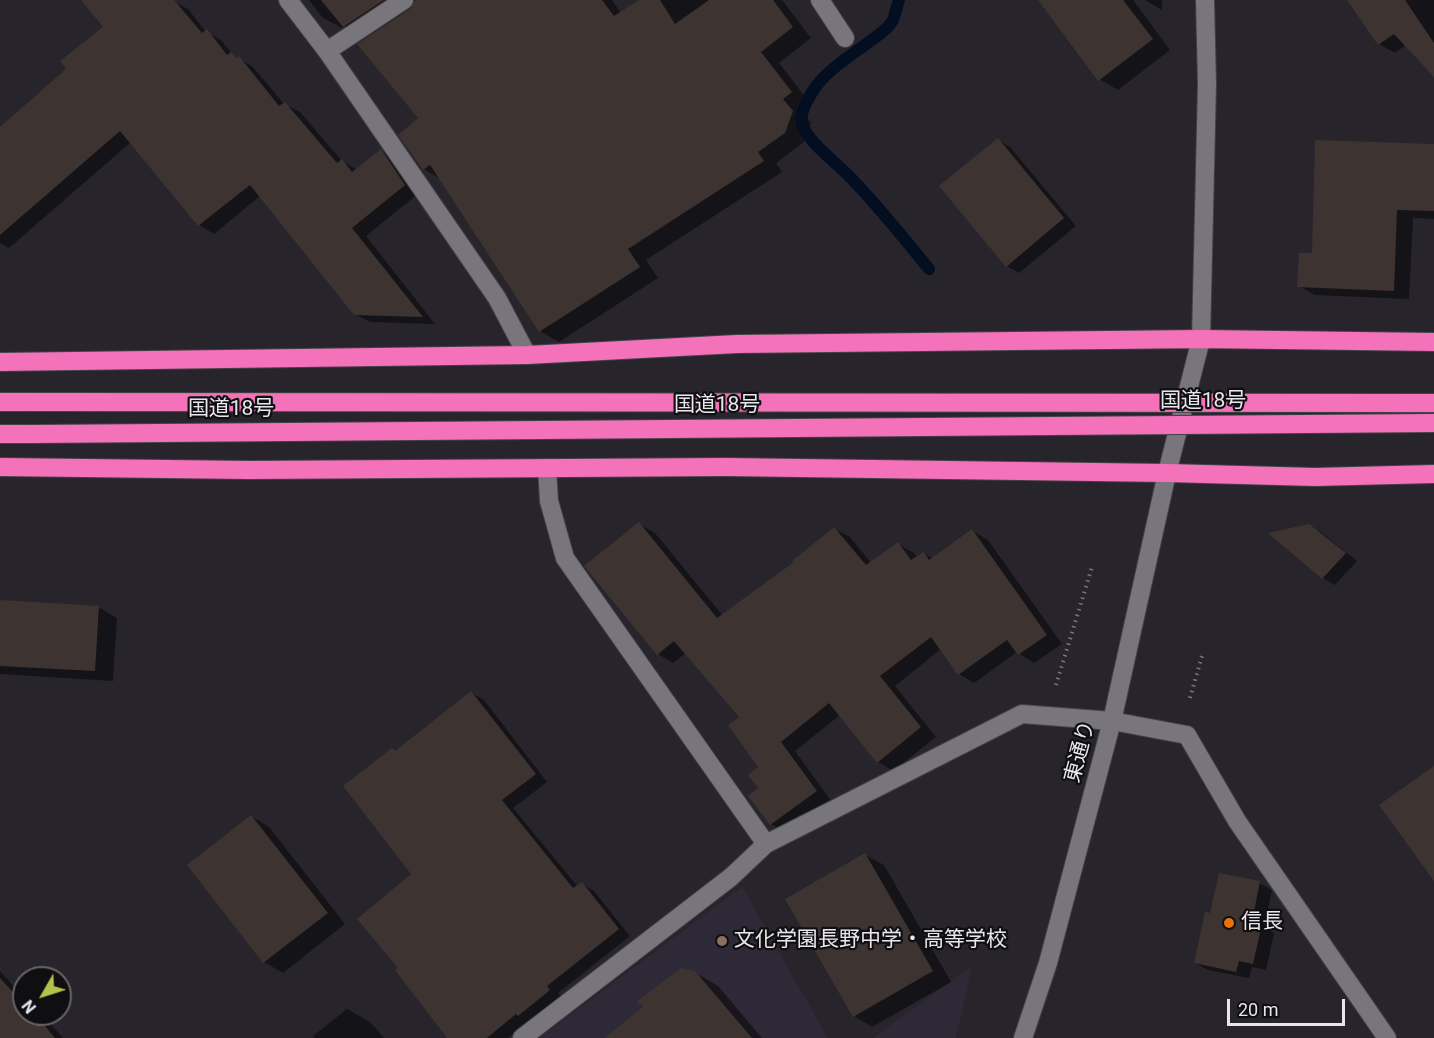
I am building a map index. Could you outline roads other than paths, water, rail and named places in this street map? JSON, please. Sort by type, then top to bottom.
[{"type":"highway","points":[[0,362],[527,355],[737,344],[1201,339],[1434,342]]},
{"type":"highway","name":"国道18号","points":[[0,402],[1434,403]]},
{"type":"highway","name":"国道18号","points":[[0,434],[1434,423]]},
{"type":"highway","points":[[0,467],[249,470],[726,467],[1315,477],[1434,474]]},
{"type":"street","points":[[288,0],[327,51],[496,298],[527,355]]},
{"type":"street","points":[[327,51],[404,0]]},
{"type":"street","points":[[820,0],[845,38]]},
{"type":"street","name":"東通り","points":[[1023,1038],[1048,963],[1112,721],[1167,473],[1201,339],[1207,84],[1205,0]]},
{"type":"street","points":[[547,468],[549,501],[565,558],[766,844]]},
{"type":"street","points":[[522,1038],[731,877],[766,844],[1022,714],[1112,721],[1187,735],[1237,821],[1387,1038]]},
{"type":"waterway","points":[[899,0],[893,20],[888,27],[824,77],[808,98],[801,118],[805,130],[816,145],[861,189],[929,269]]},
{"type":"place","name":"信長","points":[[1229,923]]},
{"type":"place","name":"文化学園長野中学・高等学校","points":[[722,941]]}]
